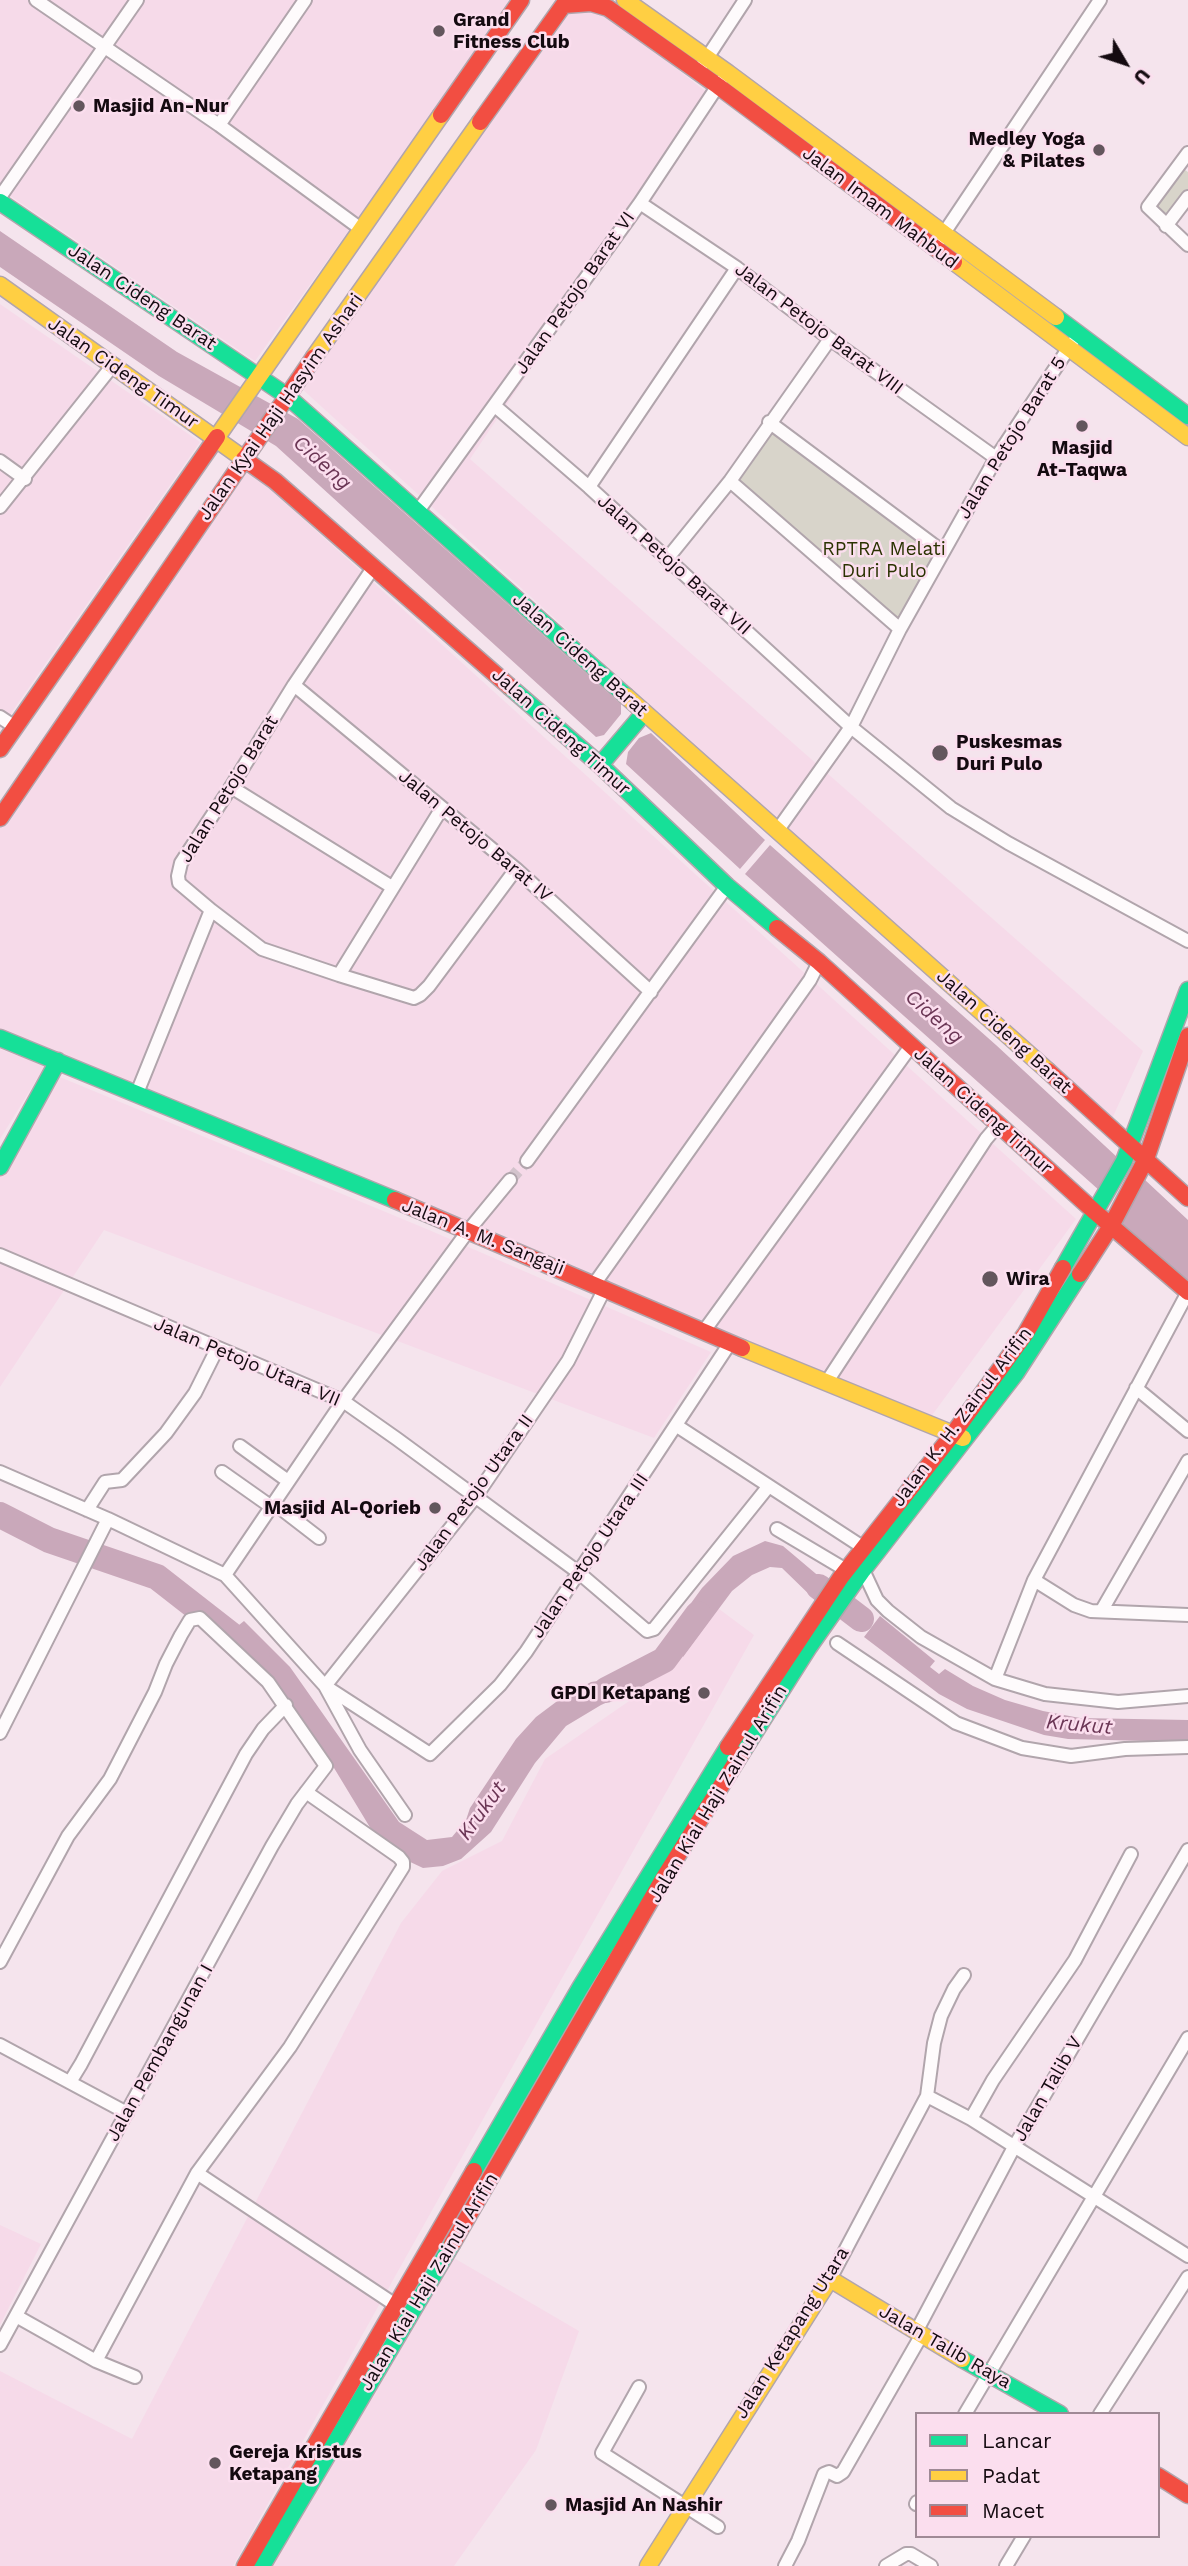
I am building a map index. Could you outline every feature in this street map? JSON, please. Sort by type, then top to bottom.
[{"type":"main road","name":"Jalan Kyai Haji Hasyim Ashari","points":[[0,749],[522,0]]},
{"type":"main road","name":"Jalan Imam Mahbud","points":[[625,0],[728,73],[1188,416]]},
{"type":"main road","name":"Jalan Kyai Haji Hasyim Ashari","points":[[0,818],[284,400],[566,3]]},
{"type":"main road","name":"Jalan Imam Mahbud","points":[[566,3],[591,3],[608,8],[718,86],[1188,438]]},
{"type":"main road","name":"Jalan Cideng Barat","points":[[0,200],[258,378],[418,511],[641,716],[778,831],[1188,1198]]},
{"type":"main road","name":"Jalan Cideng Timur","points":[[0,285],[218,437],[248,454],[373,568],[600,765],[727,886],[819,962],[998,1125],[1188,1292]]},
{"type":"main road","points":[[600,765],[641,716]]},
{"type":"main road","points":[[1096,1209],[1124,1163],[1188,990]]},
{"type":"main road","points":[[847,1577],[863,1570],[959,1436],[1016,1373],[1112,1223],[1146,1159],[1183,1065],[1188,1036]]},
{"type":"main road","name":"Jalan A. M. Sangaji","points":[[0,1038],[285,1153],[730,1343],[959,1436]]},
{"type":"main road","points":[[0,1167],[58,1061]]},
{"type":"main road","name":"Jalan K. H. Zainul Arifin","points":[[817,1624],[864,1548],[959,1436],[1026,1333],[1096,1209]]},
{"type":"main road","name":"Jalan Kiai Haji Zainul Arifin","points":[[262,2566],[397,2306],[580,1988],[733,1738],[817,1624]]},
{"type":"main road","name":"Jalan Kiai Haji Zainul Arifin","points":[[245,2566],[503,2158],[674,1862],[775,1700],[817,1624]]},
{"type":"main road","points":[[487,2150],[503,2158]]},
{"type":"main road","name":"Jalan Talib Raya","points":[[830,2279],[918,2334],[1057,2412]]},
{"type":"main road","name":"Jalan Ketapang Utara","points":[[648,2566],[830,2279]]},
{"type":"main road","points":[[1160,2477],[1188,2495]]},
{"type":"street","points":[[36,0],[219,125],[361,229]]},
{"type":"street","points":[[0,200],[137,0]]},
{"type":"street","points":[[219,125],[305,0]]},
{"type":"street","points":[[698,72],[745,0]]},
{"type":"street","points":[[934,249],[1100,0]]},
{"type":"street","name":"Jalan Petojo Barat VI","points":[[418,511],[640,203],[728,73]]},
{"type":"street","points":[[1186,160],[1148,207],[1188,245]]},
{"type":"street","points":[[1166,226],[1188,197]]},
{"type":"street","name":"Jalan Petojo Barat VIII","points":[[640,203],[737,268],[830,339],[996,458]]},
{"type":"street","points":[[589,487],[737,268]]},
{"type":"street","name":"Jalan Petojo Barat 5","points":[[778,831],[851,727],[900,629],[996,458],[1078,334]]},
{"type":"street","points":[[667,559],[730,481],[830,339]]},
{"type":"street","points":[[0,507],[25,479],[113,365]]},
{"type":"street","name":"Jalan Petojo Barat VII","points":[[495,406],[589,487],[851,727],[951,808],[1008,843],[1188,941]]},
{"type":"street","points":[[769,422],[943,552]]},
{"type":"street","points":[[0,461],[25,479]]},
{"type":"street","points":[[730,481],[900,629]]},
{"type":"street","name":"Jalan Petojo Barat","points":[[211,909],[179,883],[181,863],[232,787],[294,685],[373,568]]},
{"type":"street","name":"Jalan Petojo Barat IV","points":[[294,685],[516,869],[651,992]]},
{"type":"street","points":[[0,717],[15,727]]},
{"type":"street","points":[[232,787],[392,887]]},
{"type":"street","points":[[339,975],[442,808]]},
{"type":"street","points":[[137,1093],[211,909],[262,948],[414,998],[420,995],[516,869]]},
{"type":"street","points":[[527,1161],[727,886]]},
{"type":"street","name":"Jalan Petojo Utara II","points":[[325,1686],[476,1496],[568,1361],[600,1286],[810,980],[819,962]]},
{"type":"street","points":[[704,1331],[911,1046]]},
{"type":"street","points":[[826,1383],[986,1139],[998,1125]]},
{"type":"street","points":[[225,1575],[343,1401],[468,1231],[510,1180]]},
{"type":"street","name":"Jalan Petojo Utara VII","points":[[0,1255],[343,1401],[578,1572],[647,1631],[650,1631],[768,1487]]},
{"type":"street","points":[[995,1679],[1034,1580],[1188,1292]]},
{"type":"street","name":"Jalan Petojo Utara III","points":[[325,1686],[430,1754],[500,1685],[526,1652],[730,1343]]},
{"type":"street","points":[[87,1510],[105,1482],[122,1480],[166,1433],[195,1393],[217,1349]]},
{"type":"street","points":[[1136,1388],[1188,1431]]},
{"type":"street","points":[[677,1426],[864,1548]]},
{"type":"street","points":[[240,1446],[288,1480]]},
{"type":"street","points":[[1102,1610],[1188,1461]]},
{"type":"street","points":[[0,1472],[108,1519],[225,1575],[325,1686],[359,1750],[405,1815]]},
{"type":"street","points":[[222,1472],[318,1538]]},
{"type":"street","points":[[0,1733],[108,1519]]},
{"type":"street","points":[[776,1529],[847,1577]]},
{"type":"street","points":[[863,1570],[877,1600],[888,1611],[921,1637],[995,1679],[1045,1694],[1118,1702],[1188,1696]]},
{"type":"street","points":[[1034,1580],[1074,1605],[1091,1611],[1188,1615]]},
{"type":"street","points":[[0,1962],[68,1836],[110,1779],[181,1635],[190,1620],[200,1618],[268,1682],[286,1705],[263,1729],[246,1754],[81,2064],[69,2081]]},
{"type":"street","points":[[838,1643],[956,1723],[1022,1748],[1071,1756],[1125,1749],[1188,1746]]},
{"type":"street","name":"Jalan Pembangunan I","points":[[0,2344],[272,1846],[297,1804],[326,1766],[286,1705]]},
{"type":"street","points":[[96,2361],[197,2173],[290,2047],[349,1949],[401,1871],[403,1862],[399,1857],[306,1792]]},
{"type":"street","name":"Jalan Talib V","points":[[785,2566],[824,2474],[829,2472],[838,2476],[843,2472],[918,2334],[1014,2147],[1188,1850]]},
{"type":"street","points":[[971,2119],[993,2080],[1081,1951],[1131,1854]]},
{"type":"street","points":[[964,1975],[941,2016],[934,2042],[927,2095],[971,2119],[1188,2256]]},
{"type":"street","points":[[966,2412],[1188,2038]]},
{"type":"street","points":[[0,2045],[127,2113]]},
{"type":"street","name":"Jalan Ketapang Utara","points":[[830,2279],[927,2095]]},
{"type":"street","points":[[197,2173],[397,2306]]},
{"type":"street","points":[[1101,2412],[1188,2277]]},
{"type":"street","points":[[16,2316],[96,2361],[135,2377]]},
{"type":"street","points":[[639,2387],[602,2453],[718,2527]]},
{"type":"street","points":[[1006,2566],[1023,2538]]},
{"type":"street","points":[[886,2566],[906,2554],[931,2566]]},
{"type":"shaded area","points":[[0,0],[515,0],[255,361],[0,189]]},
{"type":"shaded area","points":[[573,0],[589,0],[714,98],[470,459],[1143,1051],[1110,1123],[300,387]]},
{"type":"shaded area","points":[[0,304],[200,442],[0,729]]},
{"type":"shaded area","points":[[236,466],[269,488],[1076,1219],[930,1418],[0,1036],[0,808]]},
{"type":"shaded area","points":[[0,1049],[45,1066],[0,1139]]},
{"type":"shaded area","points":[[55,1075],[429,1230],[711,1352],[654,1438],[104,1230],[0,1387],[0,1159]]},
{"type":"shaded area","points":[[707,1600],[754,1635],[233,2566],[0,2566],[0,2371],[132,2439],[401,1923],[442,1871],[502,1841],[545,1759],[635,1697]]},
{"type":"shaded area","points":[[0,2225],[41,2244],[0,2325]]},
{"type":"shaded area","points":[[442,2251],[579,2331],[536,2450],[454,2566],[260,2566]]},
{"type":"green space","points":[[1185,170],[1188,172],[1188,207],[1176,223],[1156,208]]},
{"type":"green space","name":"RPTRA Melati Duri Pulo","points":[[769,422],[943,552],[900,629],[730,481]]},
{"type":"water","name":"Cideng","points":[[0,231],[177,352],[298,419],[621,704],[621,714],[604,735],[596,737],[276,446],[159,376],[0,267]]},
{"type":"water","points":[[651,733],[765,840],[740,869],[626,764],[628,752],[639,738]]},
{"type":"water","name":"Cideng","points":[[770,845],[996,1045],[1118,1158],[1100,1191],[745,874]]},
{"type":"water","points":[[1144,1179],[1188,1220],[1188,1285],[1119,1224]]},
{"type":"water","points":[[765,1541],[783,1546],[828,1584],[817,1602],[782,1568],[770,1567],[752,1575],[732,1591],[683,1657],[673,1630],[681,1617],[702,1588],[733,1556]]},
{"type":"water","points":[[880,1616],[935,1661],[930,1667],[939,1674],[945,1669],[973,1686],[1005,1700],[1080,1718],[1188,1720],[1188,1742],[1068,1739],[1044,1735],[967,1709],[939,1694],[864,1637]]},
{"type":"water","points":[[244,1621],[290,1667],[399,1822],[427,1840],[452,1837],[466,1820],[470,1808],[516,1739],[536,1717],[560,1699],[591,1682],[619,1678],[635,1669],[645,1685],[601,1705],[566,1726],[535,1763],[491,1832],[461,1859],[443,1866],[423,1868],[406,1860],[374,1834],[331,1763],[224,1637]]},
{"type":"waterway","name":"Krukut","points":[[0,1515],[49,1540],[157,1577],[257,1655]]},
{"type":"waterway","name":"Krukut","points":[[819,1587],[861,1619]]},
{"type":"waterway","name":"Krukut","points":[[606,1690],[664,1660],[698,1614]]},
{"type":"tunnel","points":[[510,1180],[527,1161]]},
{"type":"traffic: fast","points":[[0,202],[287,396]]},
{"type":"traffic: fast","points":[[1056,317],[1188,416]]},
{"type":"traffic: fast","points":[[287,396],[626,696]]},
{"type":"traffic: fast","points":[[510,687],[600,765],[727,886],[777,928]]},
{"type":"traffic: fast","points":[[600,765],[644,713]]},
{"type":"traffic: fast","points":[[1063,1268],[1124,1161],[1188,990]]},
{"type":"traffic: fast","points":[[0,1038],[395,1200]]},
{"type":"traffic: fast","points":[[0,1167],[58,1061]]},
{"type":"traffic: fast","points":[[741,1754],[809,1647],[863,1570],[1016,1373],[1080,1274]]},
{"type":"traffic: fast","points":[[474,2171],[580,1988],[728,1747]]},
{"type":"traffic: fast","points":[[262,2566],[452,2244]]},
{"type":"traffic: fast","points":[[962,2359],[1056,2412]]},
{"type":"traffic: slow","points":[[625,0],[728,73],[1056,317]]},
{"type":"traffic: slow","points":[[217,437],[441,115]]},
{"type":"traffic: slow","points":[[314,357],[480,122]]},
{"type":"traffic: slow","points":[[954,262],[1188,437]]},
{"type":"traffic: slow","points":[[0,285],[244,459]]},
{"type":"traffic: slow","points":[[626,696],[1048,1071]]},
{"type":"traffic: slow","points":[[742,1348],[963,1438]]},
{"type":"traffic: slow","points":[[648,2566],[830,2279],[962,2359]]},
{"type":"traffic: jam","points":[[441,115],[521,0]]},
{"type":"traffic: jam","points":[[480,122],[567,0]]},
{"type":"traffic: jam","points":[[564,5],[591,3],[608,8],[718,86],[954,262]]},
{"type":"traffic: jam","points":[[0,818],[314,357]]},
{"type":"traffic: jam","points":[[0,749],[217,437]]},
{"type":"traffic: jam","points":[[244,459],[275,481],[510,687]]},
{"type":"traffic: jam","points":[[777,928],[819,962],[1095,1212],[1188,1292]]},
{"type":"traffic: jam","points":[[1080,1274],[1111,1226],[1146,1159],[1188,1036]]},
{"type":"traffic: jam","points":[[1048,1071],[1188,1198]]},
{"type":"traffic: jam","points":[[395,1200],[742,1348]]},
{"type":"traffic: jam","points":[[728,1747],[841,1577],[953,1434],[1026,1333],[1063,1268]]},
{"type":"traffic: jam","points":[[452,2244],[663,1879],[741,1754]]},
{"type":"traffic: jam","points":[[245,2566],[474,2171]]},
{"type":"traffic: jam","points":[[1160,2477],[1188,2495]]},
{"type":"place","name":"Grand Fitness Club","points":[[439,31]]},
{"type":"place","name":"Masjid An-Nur","points":[[79,106]]},
{"type":"place","name":"Medley Yoga & Pilates","points":[[1099,150]]},
{"type":"place","name":"Masjid At-Taqwa","points":[[1082,426]]},
{"type":"place","name":"Puskesmas Duri Pulo","points":[[940,753]]},
{"type":"place","name":"Wira","points":[[990,1279]]},
{"type":"place","name":"Masjid Al-Qorieb","points":[[435,1508]]},
{"type":"place","name":"GPDI Ketapang","points":[[704,1693]]},
{"type":"place","name":"Gereja Kristus Ketapang","points":[[215,2463]]},
{"type":"place","name":"Masjid An Nashir","points":[[551,2505]]}]
